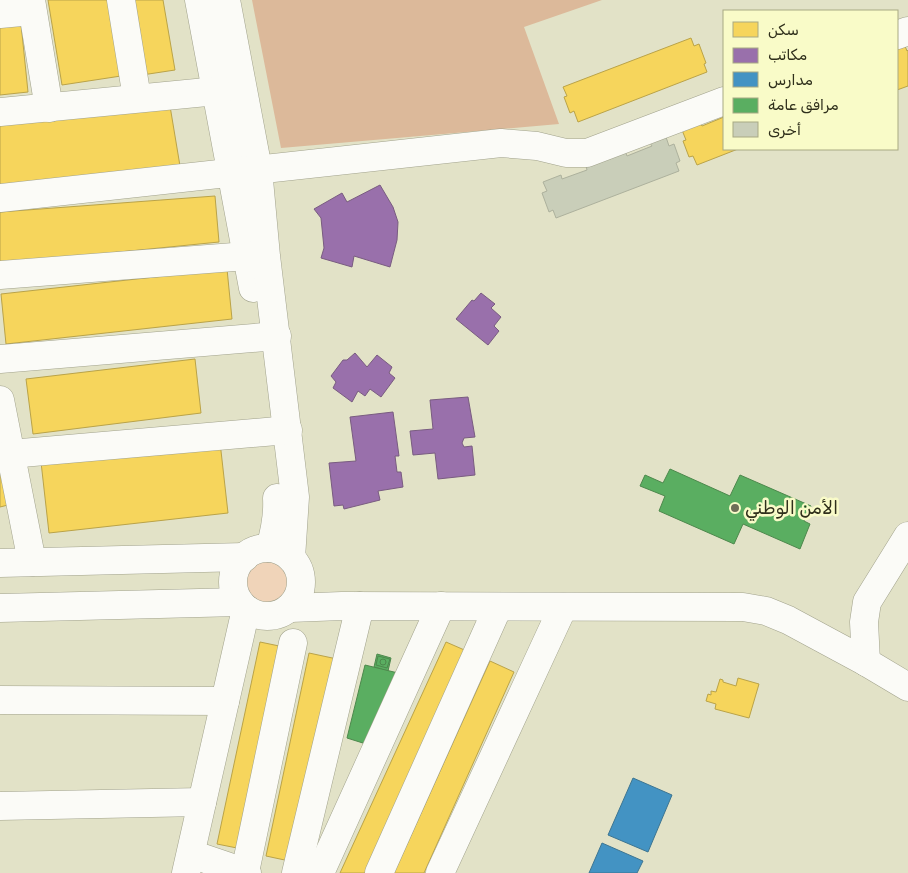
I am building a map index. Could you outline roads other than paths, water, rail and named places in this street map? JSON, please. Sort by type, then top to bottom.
[{"type":"street","points":[[121,0],[137,98]]},
{"type":"street","points":[[199,0],[231,172],[257,256],[269,337],[279,430],[278,513],[275,530],[277,562],[296,601],[290,608],[273,616],[263,617],[254,614],[242,606],[235,593],[234,574],[277,562]]},
{"type":"street","points":[[226,0],[258,169],[257,256]]},
{"type":"street","points":[[0,14],[31,5],[49,108]]},
{"type":"street","points":[[0,112],[217,90]]},
{"type":"street","points":[[0,198],[501,143],[538,146],[566,153],[586,153],[723,101]]},
{"type":"street","points":[[0,275],[257,256]]},
{"type":"street","points":[[0,359],[269,337]]},
{"type":"street","points":[[0,400],[32,562]]},
{"type":"street","points":[[10,454],[279,430]]},
{"type":"street","points":[[866,662],[864,622],[868,602],[908,536]]},
{"type":"street","points":[[0,563],[277,562],[351,606]]},
{"type":"street","points":[[0,608],[242,606]]},
{"type":"street","points":[[242,606],[225,701],[188,863],[246,873],[293,643]]},
{"type":"street","points":[[296,873],[351,606]]},
{"type":"street","points":[[290,608],[351,606],[743,607],[766,611],[788,620],[908,687]]},
{"type":"street","points":[[320,873],[441,606]]},
{"type":"street","points":[[380,873],[498,607]]},
{"type":"street","points":[[440,873],[562,607]]},
{"type":"street","points":[[0,700],[225,701]]},
{"type":"street","points":[[0,806],[202,802]]},
{"type":"place","name":"الأمن الوطني","points":[[735,508]]}]
